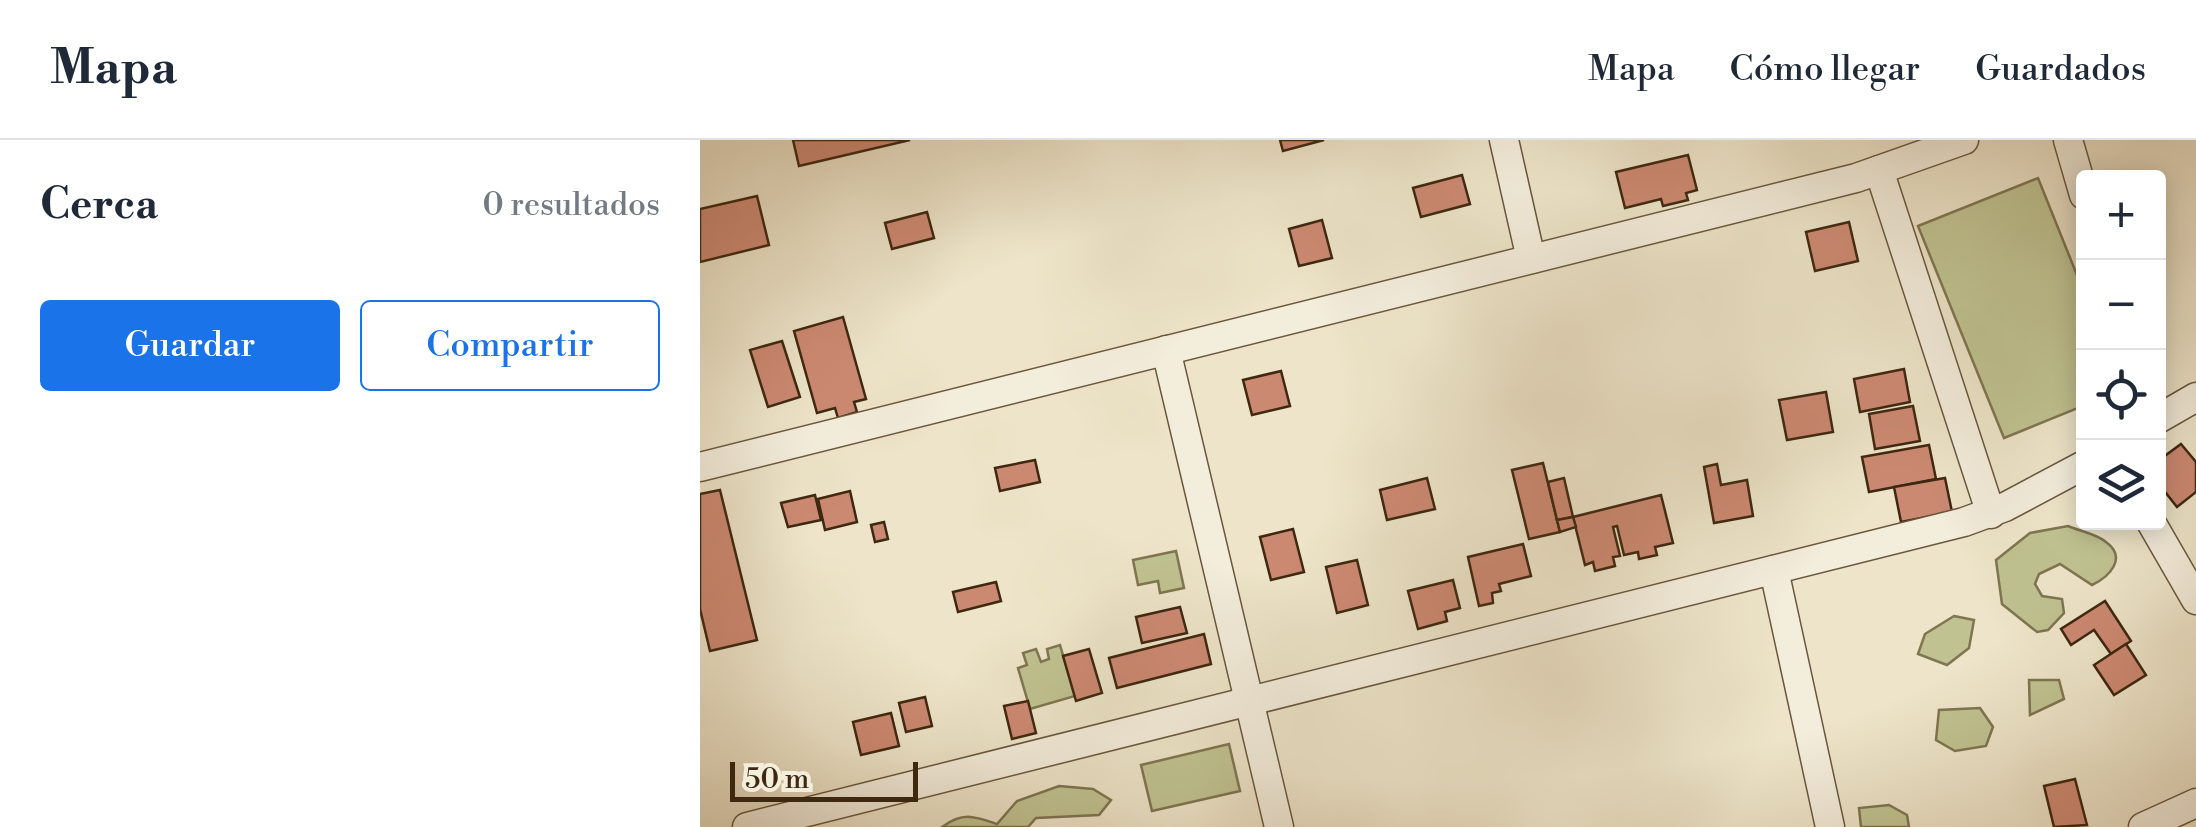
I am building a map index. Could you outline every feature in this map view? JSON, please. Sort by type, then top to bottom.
[{"type":"street","points":[[1504,140],[1530,259]]},
{"type":"street","points":[[700,467],[1879,170],[1964,140]]},
{"type":"street","points":[[2068,140],[2077,170]]},
{"type":"street","points":[[1879,170],[1991,514]]},
{"type":"street","points":[[1166,350],[1279,827]]},
{"type":"street","points":[[2166,414],[2196,397]]},
{"type":"street","points":[[746,827],[1991,514],[2076,469]]},
{"type":"street","points":[[2156,530],[2196,600]]},
{"type":"street","points":[[1774,570],[1830,827]]},
{"type":"street","points":[[2143,827],[2196,803]]},
{"type":"green space","points":[[2038,178],[2076,273],[2076,409],[2004,438],[1918,226]]},
{"type":"green space","points":[[2068,526],[2102,539],[2112,548],[2116,561],[2110,572],[2092,585],[2060,564],[2039,574],[2035,584],[2042,596],[2062,599],[2064,613],[2048,630],[2037,632],[2002,604],[1996,560],[2030,533]]},
{"type":"green space","points":[[1176,551],[1184,588],[1160,593],[1158,581],[1138,585],[1133,560]]},
{"type":"green space","points":[[1954,616],[1974,620],[1969,648],[1947,665],[1918,654],[1925,634]]},
{"type":"green space","points":[[1060,645],[1075,696],[1030,709],[1018,668],[1027,665],[1023,653],[1036,649],[1041,662],[1049,659],[1047,649]]},
{"type":"green space","points":[[2029,680],[2059,680],[2064,699],[2030,715]]},
{"type":"green space","points":[[1980,708],[1993,727],[1986,746],[1955,751],[1936,740],[1939,710]]},
{"type":"green space","points":[[1229,744],[1240,791],[1152,811],[1141,765]]},
{"type":"green space","points":[[1059,786],[1093,789],[1111,800],[1099,815],[1036,818],[1028,827],[942,827],[968,817],[997,824],[1017,801]]},
{"type":"green space","points":[[1889,805],[1907,815],[1909,827],[1861,827],[1859,808]]},
{"type":"building","points":[[793,140],[910,140],[799,166]]},
{"type":"building","points":[[1280,140],[1324,140],[1283,151]]},
{"type":"building","points":[[1688,155],[1697,190],[1686,193],[1688,200],[1663,206],[1661,199],[1625,208],[1616,172]]},
{"type":"building","points":[[1462,175],[1470,204],[1421,217],[1413,188]]},
{"type":"building","points":[[757,196],[769,245],[700,262],[700,209]]},
{"type":"building","points":[[927,212],[934,238],[892,249],[885,223]]},
{"type":"building","points":[[1322,220],[1332,258],[1299,266],[1289,229]]},
{"type":"building","points":[[1849,222],[1858,261],[1815,271],[1806,232]]},
{"type":"building","points":[[843,317],[866,399],[854,402],[857,412],[838,418],[835,408],[817,413],[794,331]]},
{"type":"building","points":[[782,341],[800,397],[768,407],[750,350]]},
{"type":"building","points":[[1904,369],[1910,402],[1860,412],[1854,379]]},
{"type":"building","points":[[1281,371],[1290,406],[1252,415],[1243,380]]},
{"type":"building","points":[[1826,392],[1833,432],[1787,440],[1779,400]]},
{"type":"building","points":[[1913,406],[1920,441],[1875,449],[1869,414]]},
{"type":"building","points":[[2181,444],[2196,462],[2196,492],[2177,507],[2166,493],[2166,455]]},
{"type":"building","points":[[1929,445],[1936,479],[1869,492],[1862,457]]},
{"type":"building","points":[[1035,460],[1040,482],[1000,491],[995,468]]},
{"type":"building","points":[[1543,463],[1560,532],[1529,539],[1512,470]]},
{"type":"building","points":[[1717,464],[1721,485],[1747,480],[1753,516],[1714,523],[1704,467]]},
{"type":"building","points":[[1427,478],[1435,509],[1387,520],[1380,490]]},
{"type":"building","points":[[1564,478],[1573,517],[1557,520],[1548,482]]},
{"type":"building","points":[[1945,478],[1952,512],[1901,522],[1894,487]]},
{"type":"building","points":[[720,490],[757,640],[710,651],[700,609],[700,494]]},
{"type":"building","points":[[850,491],[857,522],[825,530],[818,499]]},
{"type":"building","points":[[815,495],[821,520],[788,527],[781,503]]},
{"type":"building","points":[[1661,495],[1673,543],[1655,547],[1657,555],[1639,559],[1638,552],[1624,555],[1617,526],[1613,527],[1620,556],[1613,557],[1615,566],[1595,571],[1593,562],[1585,565],[1573,517]]},
{"type":"building","points":[[1573,517],[1576,527],[1560,532],[1557,520]]},
{"type":"building","points":[[884,522],[888,539],[875,542],[871,525]]},
{"type":"building","points":[[1293,529],[1304,572],[1271,580],[1260,537]]},
{"type":"building","points":[[1523,544],[1531,576],[1499,584],[1501,591],[1492,593],[1493,603],[1479,606],[1468,557]]},
{"type":"building","points":[[1357,560],[1368,605],[1337,613],[1326,567]]},
{"type":"building","points":[[1453,580],[1460,608],[1445,612],[1447,621],[1418,629],[1408,591]]},
{"type":"building","points":[[996,582],[1001,601],[958,612],[953,592]]},
{"type":"building","points":[[2105,601],[2131,641],[2111,654],[2094,630],[2071,645],[2061,629]]},
{"type":"building","points":[[1180,607],[1187,633],[1142,643],[1136,617]]},
{"type":"building","points":[[1204,634],[1211,664],[1117,688],[1109,658]]},
{"type":"building","points":[[2126,644],[2146,675],[2114,695],[2094,665]]},
{"type":"building","points":[[1089,649],[1102,693],[1076,701],[1063,656]]},
{"type":"building","points":[[925,697],[932,726],[906,732],[899,703]]},
{"type":"building","points":[[1028,701],[1036,733],[1012,739],[1004,706]]},
{"type":"building","points":[[891,713],[899,746],[861,755],[853,722]]},
{"type":"building","points":[[2075,779],[2087,825],[2054,827],[2044,786]]}]
